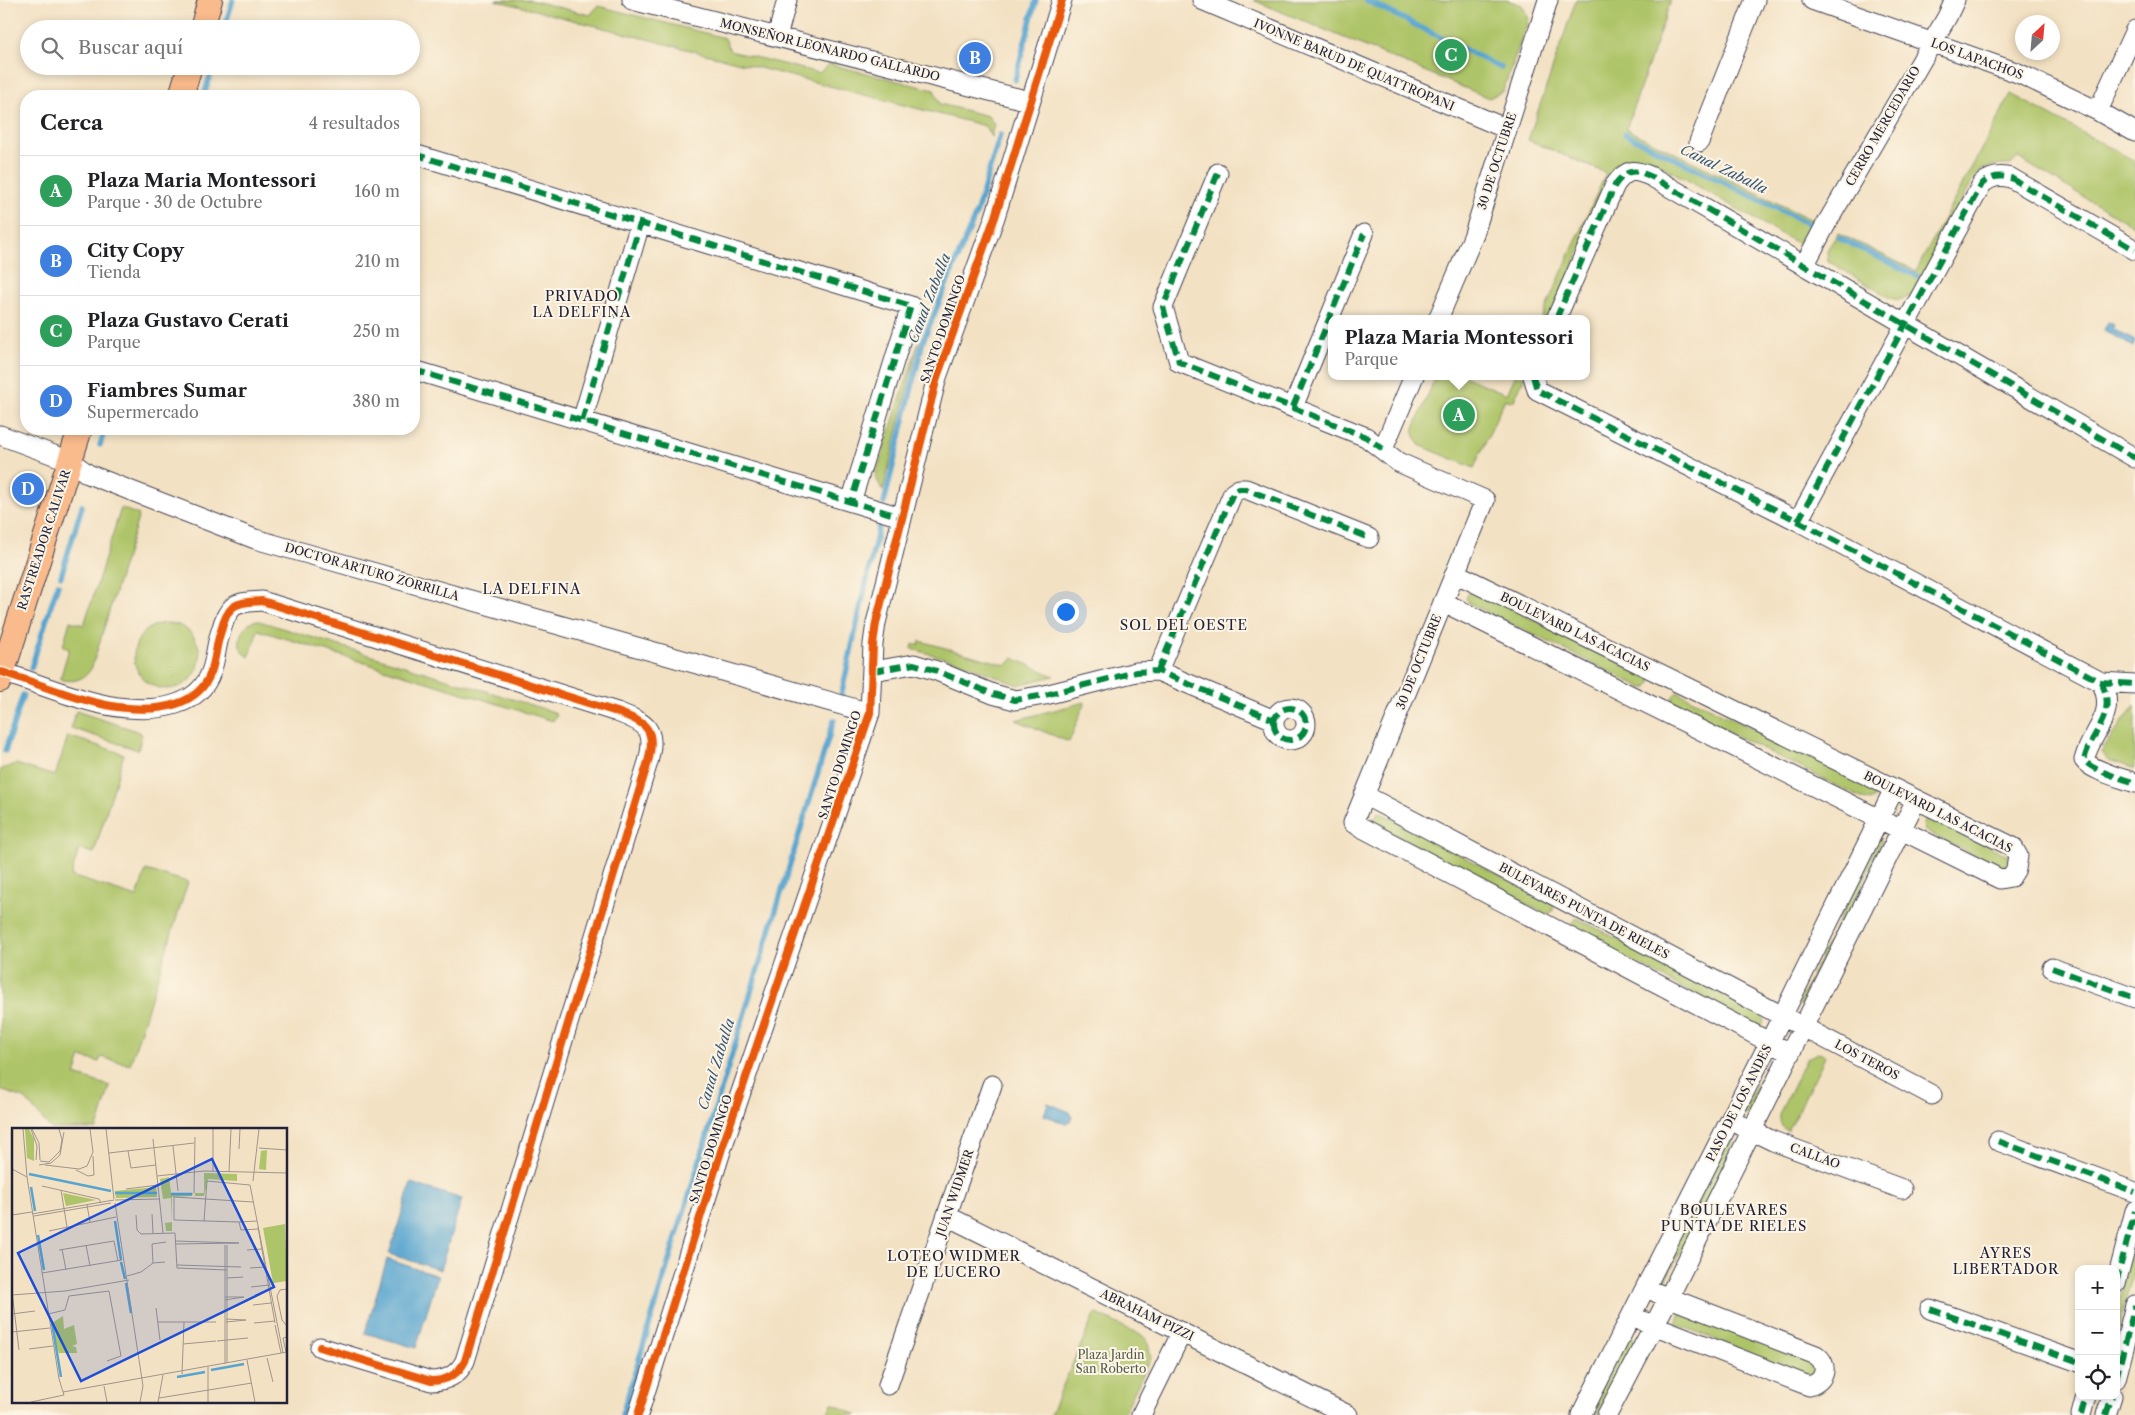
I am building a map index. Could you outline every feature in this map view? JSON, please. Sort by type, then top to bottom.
[{"type":"main road","points":[[204,20],[210,0]]},
{"type":"main road","points":[[183,90],[187,75]]},
{"type":"main road","name":"RASTREADOR CALIVAR","points":[[1,676],[78,435]]},
{"type":"street","name":"MONSEÑOR LEONARDO GALLARDO","points":[[632,0],[1029,101]]},
{"type":"street","points":[[777,37],[787,0]]},
{"type":"street","name":"SANTO DOMINGO","points":[[638,1415],[722,1148],[870,713],[872,644],[876,622],[937,377],[995,217],[1029,101],[1062,0]]},
{"type":"street","name":"IVONNE BARUD DE QUATTROPANI","points":[[1202,0],[1507,129]]},
{"type":"street","name":"30 DE OCTUBRE","points":[[1440,315],[1473,237],[1547,0]]},
{"type":"street","points":[[1699,142],[1755,0]]},
{"type":"street","name":"LOS LAPACHOS","points":[[1812,0],[2018,73],[2098,111],[2135,132]]},
{"type":"street","name":"CERRO MERCEDARIO","points":[[1804,266],[1955,0]]},
{"type":"street","points":[[2098,111],[2135,30]]},
{"type":"street","points":[[420,156],[911,306],[851,502]]},
{"type":"street","points":[[1558,315],[1615,185],[1627,172],[1636,171],[1652,178],[2135,458]]},
{"type":"street","points":[[1218,173],[1163,307],[1179,362],[1366,437],[1383,449],[1412,380]]},
{"type":"street","points":[[1798,521],[1978,189],[1988,179],[2003,176],[2011,178],[2135,250]]},
{"type":"street","points":[[582,421],[640,224]]},
{"type":"street","points":[[1331,315],[1364,234]]},
{"type":"street","points":[[1293,407],[1328,322]]},
{"type":"street","points":[[420,372],[901,517]]},
{"type":"street","points":[[1534,380],[1538,390],[1798,521],[2101,682],[2135,684]]},
{"type":"street","name":"DOCTOR ARTURO ZORRILLA","points":[[0,435],[70,461],[88,474],[255,540],[870,713]]},
{"type":"street","name":"30 DE OCTUBRE","points":[[1383,449],[1398,462],[1485,500],[1353,823],[1553,929]]},
{"type":"street","points":[[1158,671],[1233,493],[1240,489],[1246,489],[1369,538]]},
{"type":"street","name":"BOULEVARD LAS ACACIAS","points":[[1443,602],[2000,879],[2011,877],[2014,873],[2018,856],[2013,847],[1455,573]]},
{"type":"street","points":[[1,676],[116,707],[149,708],[172,705],[194,696],[206,683],[211,673],[225,619],[233,607],[247,602],[262,602],[617,712],[638,720],[648,729],[652,742],[648,762],[465,1361],[451,1377],[440,1381],[431,1381],[320,1347]]},
{"type":"street","points":[[872,671],[914,664],[937,671],[993,694],[1015,700],[1136,672],[1158,671],[1274,720]]},
{"type":"street","points":[[1655,707],[1668,678]]},
{"type":"street","points":[[2101,682],[2107,694],[2108,709],[2086,751],[2084,760],[2087,764],[2135,783]]},
{"type":"street","name":"PASO DE LOS ANDES","points":[[1581,1415],[1769,1043],[1894,789]]},
{"type":"street","name":"BULEVARES PUNTA DE RIELES","points":[[1364,795],[1803,1026]]},
{"type":"street","name":"PASO DE LOS ANDES","points":[[1607,1415],[1669,1297],[1916,800]]},
{"type":"street","points":[[1566,901],[1553,929],[1790,1053]]},
{"type":"street","points":[[2052,968],[2135,998]]},
{"type":"street","name":"LOS TEROS","points":[[1803,1026],[1932,1094]]},
{"type":"street","name":"JUAN WIDMER","points":[[888,1385],[992,1085]]},
{"type":"street","name":"CALLAO","points":[[1730,1120],[1773,1141],[1902,1189]]},
{"type":"street","points":[[1998,1141],[2135,1192]]},
{"type":"street","points":[[2120,1268],[2135,1211]]},
{"type":"street","name":"ABRAHAM PIZZI","points":[[947,1216],[1348,1415]]},
{"type":"street","points":[[1630,1316],[1809,1386],[1816,1384],[1824,1375],[1825,1368],[1822,1359],[1816,1355],[1645,1288]]},
{"type":"street","points":[[2120,1365],[2135,1305]]},
{"type":"street","points":[[1930,1309],[2075,1361]]},
{"type":"street","points":[[1141,1415],[1182,1332]]},
{"type":"street","points":[[2081,1415],[2085,1400]]},
{"type":"street","points":[[2106,1415],[2111,1400]]},
{"type":"green space","points":[[495,0],[530,0],[590,15],[598,6],[725,38],[730,51],[819,73],[829,64],[934,90],[940,104],[988,116],[994,124],[991,137],[985,126]]},
{"type":"green space","points":[[1253,0],[1507,0],[1522,5],[1529,19],[1503,91],[1489,98]]},
{"type":"green space","points":[[1576,0],[1671,0],[1626,129],[1818,223],[1806,240],[1802,242],[1793,241],[1654,161],[1639,158],[1624,160],[1617,167],[1552,315],[1543,315],[1606,173],[1528,140]]},
{"type":"green space","points":[[2011,94],[2135,161],[2135,227],[2018,158],[2011,165],[1991,167],[1975,176],[1912,296],[1898,300],[1890,298],[1828,261],[1827,250],[1838,233],[1916,271]]},
{"type":"green space","points":[[919,341],[883,491],[875,476]]},
{"type":"green space","points":[[1434,380],[1473,380],[1507,394],[1513,380],[1523,380],[1513,402],[1505,399],[1474,468],[1419,445],[1413,431]]},
{"type":"green space","points":[[121,508],[139,515],[92,667],[82,678],[70,681],[60,679],[69,649],[63,646],[70,621],[84,625]]},
{"type":"green space","points":[[1471,589],[1651,678],[1651,683],[1647,688],[1643,688],[1469,603],[1466,598]]},
{"type":"green space","points":[[256,620],[554,712],[557,716],[553,721],[258,630],[249,657],[241,648],[240,637],[246,627]]},
{"type":"green space","points":[[167,623],[179,626],[190,633],[197,644],[200,656],[197,668],[190,679],[179,686],[167,689],[155,686],[144,679],[137,668],[134,656],[137,644],[144,633],[155,626]]},
{"type":"green space","points":[[920,641],[1007,665],[1013,658],[1054,676],[1017,685],[963,663],[912,649],[913,644],[919,645]]},
{"type":"green space","points":[[1677,692],[1872,787],[1876,793],[1875,798],[1870,801],[1863,799],[1673,704],[1673,696]]},
{"type":"green space","points":[[1085,702],[1069,742],[1016,720]]},
{"type":"green space","points":[[2135,705],[2135,769],[2109,760],[2101,753]]},
{"type":"green space","points":[[76,711],[140,732],[142,735],[138,750],[71,728]]},
{"type":"green space","points":[[68,736],[124,754],[94,853],[79,849],[71,876],[137,897],[146,870],[188,882],[130,1065],[101,1057],[99,1062],[81,1057],[75,1075],[110,1086],[97,1128],[50,1128],[24,1098],[0,1090],[0,774],[1,769],[16,764],[55,776]]},
{"type":"green space","points":[[1379,812],[1554,904],[1553,911],[1547,915],[1378,826],[1374,820]]},
{"type":"green space","points":[[1927,817],[1932,817],[2009,856],[2008,868],[2002,869],[1925,831],[1923,824]]},
{"type":"green space","points":[[1880,837],[1882,842],[1807,1002],[1804,1006],[1798,1004]]},
{"type":"green space","points":[[1577,918],[1761,1014],[1764,1022],[1759,1029],[1572,929],[1572,922]]},
{"type":"green space","points":[[1818,1053],[1826,1055],[1788,1131],[1780,1124],[1779,1114],[1807,1058]]},
{"type":"green space","points":[[1768,1063],[1772,1069],[1749,1114],[1742,1114]]},
{"type":"green space","points":[[1729,1140],[1733,1142],[1733,1145],[1666,1280],[1661,1280],[1658,1278]]},
{"type":"green space","points":[[2135,1240],[2135,1266],[2120,1323],[2120,1295]]},
{"type":"green space","name":"Plaza Jardín San Roberto","points":[[1095,1313],[1147,1338],[1151,1358],[1123,1415],[1050,1415]]},
{"type":"green space","points":[[1683,1314],[1814,1363],[1818,1367],[1811,1377],[1676,1324],[1679,1315]]},
{"type":"green space","points":[[1628,1336],[1633,1337],[1635,1341],[1597,1415],[1587,1415]]},
{"type":"green space","points":[[832,1403],[857,1415],[827,1415]]},
{"type":"water","points":[[2108,322],[2114,325],[2113,329],[2135,341],[2133,347],[2104,330]]},
{"type":"water","points":[[1048,1103],[1070,1112],[1071,1121],[1066,1124],[1044,1115]]},
{"type":"water","points":[[411,1183],[462,1199],[440,1270],[389,1254]]},
{"type":"water","points":[[387,1259],[438,1276],[416,1348],[365,1333]]},
{"type":"waterway","points":[[227,20],[233,0]]},
{"type":"waterway","name":"Canal Zaballa","points":[[1015,80],[1036,0]]},
{"type":"waterway","name":"Canal Zaballa","points":[[1366,0],[1501,68]]},
{"type":"waterway","points":[[206,90],[210,75]]},
{"type":"waterway","name":"Canal Zaballa","points":[[1625,134],[1813,226]]},
{"type":"waterway","name":"Canal Zaballa","points":[[884,503],[923,341],[977,211],[1000,135]]},
{"type":"waterway","name":"Canal Zaballa","points":[[1839,238],[1917,276]]},
{"type":"waterway","points":[[100,445],[103,435]]},
{"type":"waterway","points":[[61,576],[82,506]]},
{"type":"waterway","name":"Canal Zaballa","points":[[841,696],[879,525]]},
{"type":"waterway","points":[[31,668],[58,584]]},
{"type":"waterway","points":[[5,751],[23,695]]},
{"type":"waterway","name":"Canal Zaballa","points":[[622,1415],[834,720]]},
{"type":"marked path","points":[[420,156],[911,306],[851,502]]},
{"type":"marked path","points":[[1558,315],[1615,185],[1623,175],[1641,172],[2135,458]]},
{"type":"marked path","points":[[1218,173],[1163,307],[1179,362],[1366,437],[1383,449]]},
{"type":"marked path","points":[[1798,521],[1982,184],[1996,177],[2011,178],[2135,250]]},
{"type":"marked path","points":[[582,421],[640,224]]},
{"type":"marked path","points":[[1331,315],[1364,234]]},
{"type":"marked path","points":[[1293,407],[1328,322]]},
{"type":"marked path","points":[[420,372],[901,517]]},
{"type":"marked path","points":[[1534,380],[1537,390],[1798,521],[2101,682],[2107,704],[2102,722],[2084,760],[2100,771],[2135,783]]},
{"type":"marked path","points":[[1158,671],[1233,493],[1239,489],[1246,489],[1369,538]]},
{"type":"marked path","points":[[873,671],[914,664],[937,671],[993,694],[1015,700],[1045,695],[1136,672],[1158,671],[1274,720]]},
{"type":"marked path","points":[[2101,682],[2135,684]]},
{"type":"marked path","points":[[1290,708],[1301,713],[1306,724],[1301,735],[1290,740],[1279,735],[1274,724],[1279,713],[1290,708]]},
{"type":"marked path","points":[[2052,968],[2135,998]]},
{"type":"marked path","points":[[1998,1141],[2135,1192]]},
{"type":"marked path","points":[[2120,1268],[2135,1211]]},
{"type":"marked path","points":[[2120,1363],[2135,1305]]},
{"type":"marked path","points":[[1930,1309],[2075,1361]]},
{"type":"marked path","points":[[2081,1415],[2085,1400]]},
{"type":"marked path","points":[[2106,1415],[2111,1400]]},
{"type":"cycle path","points":[[638,1415],[722,1148],[870,713],[873,644],[876,623],[937,377],[995,217],[1062,0]]},
{"type":"cycle path","points":[[2,672],[96,703],[112,706],[139,709],[176,704],[188,699],[205,683],[213,667],[224,621],[231,609],[247,602],[262,601],[617,712],[642,724],[650,734],[648,762],[465,1361],[459,1370],[451,1376],[442,1380],[431,1381],[320,1347]]},
{"type":"place","name":"Plaza Gustavo Cerati","points":[[1451,55]]},
{"type":"place","name":"City Copy","points":[[975,58]]},
{"type":"place","name":"Plaza Maria Montessori","points":[[1459,415]]},
{"type":"place","name":"Fiambres Sumar","points":[[28,489]]},
{"type":"district","name":"PRIVADO LA DELFINA","points":[[582,304]]},
{"type":"district","name":"LA DELFINA","points":[[532,589]]},
{"type":"district","name":"SOL DEL OESTE","points":[[1184,625]]},
{"type":"district","name":"BOULEVARES PUNTA DE RIELES","points":[[1734,1218]]},
{"type":"district","name":"AYRES LIBERTADOR","points":[[2006,1262]]},
{"type":"district","name":"LOTEO WIDMER DE LUCERO","points":[[954,1264]]}]
